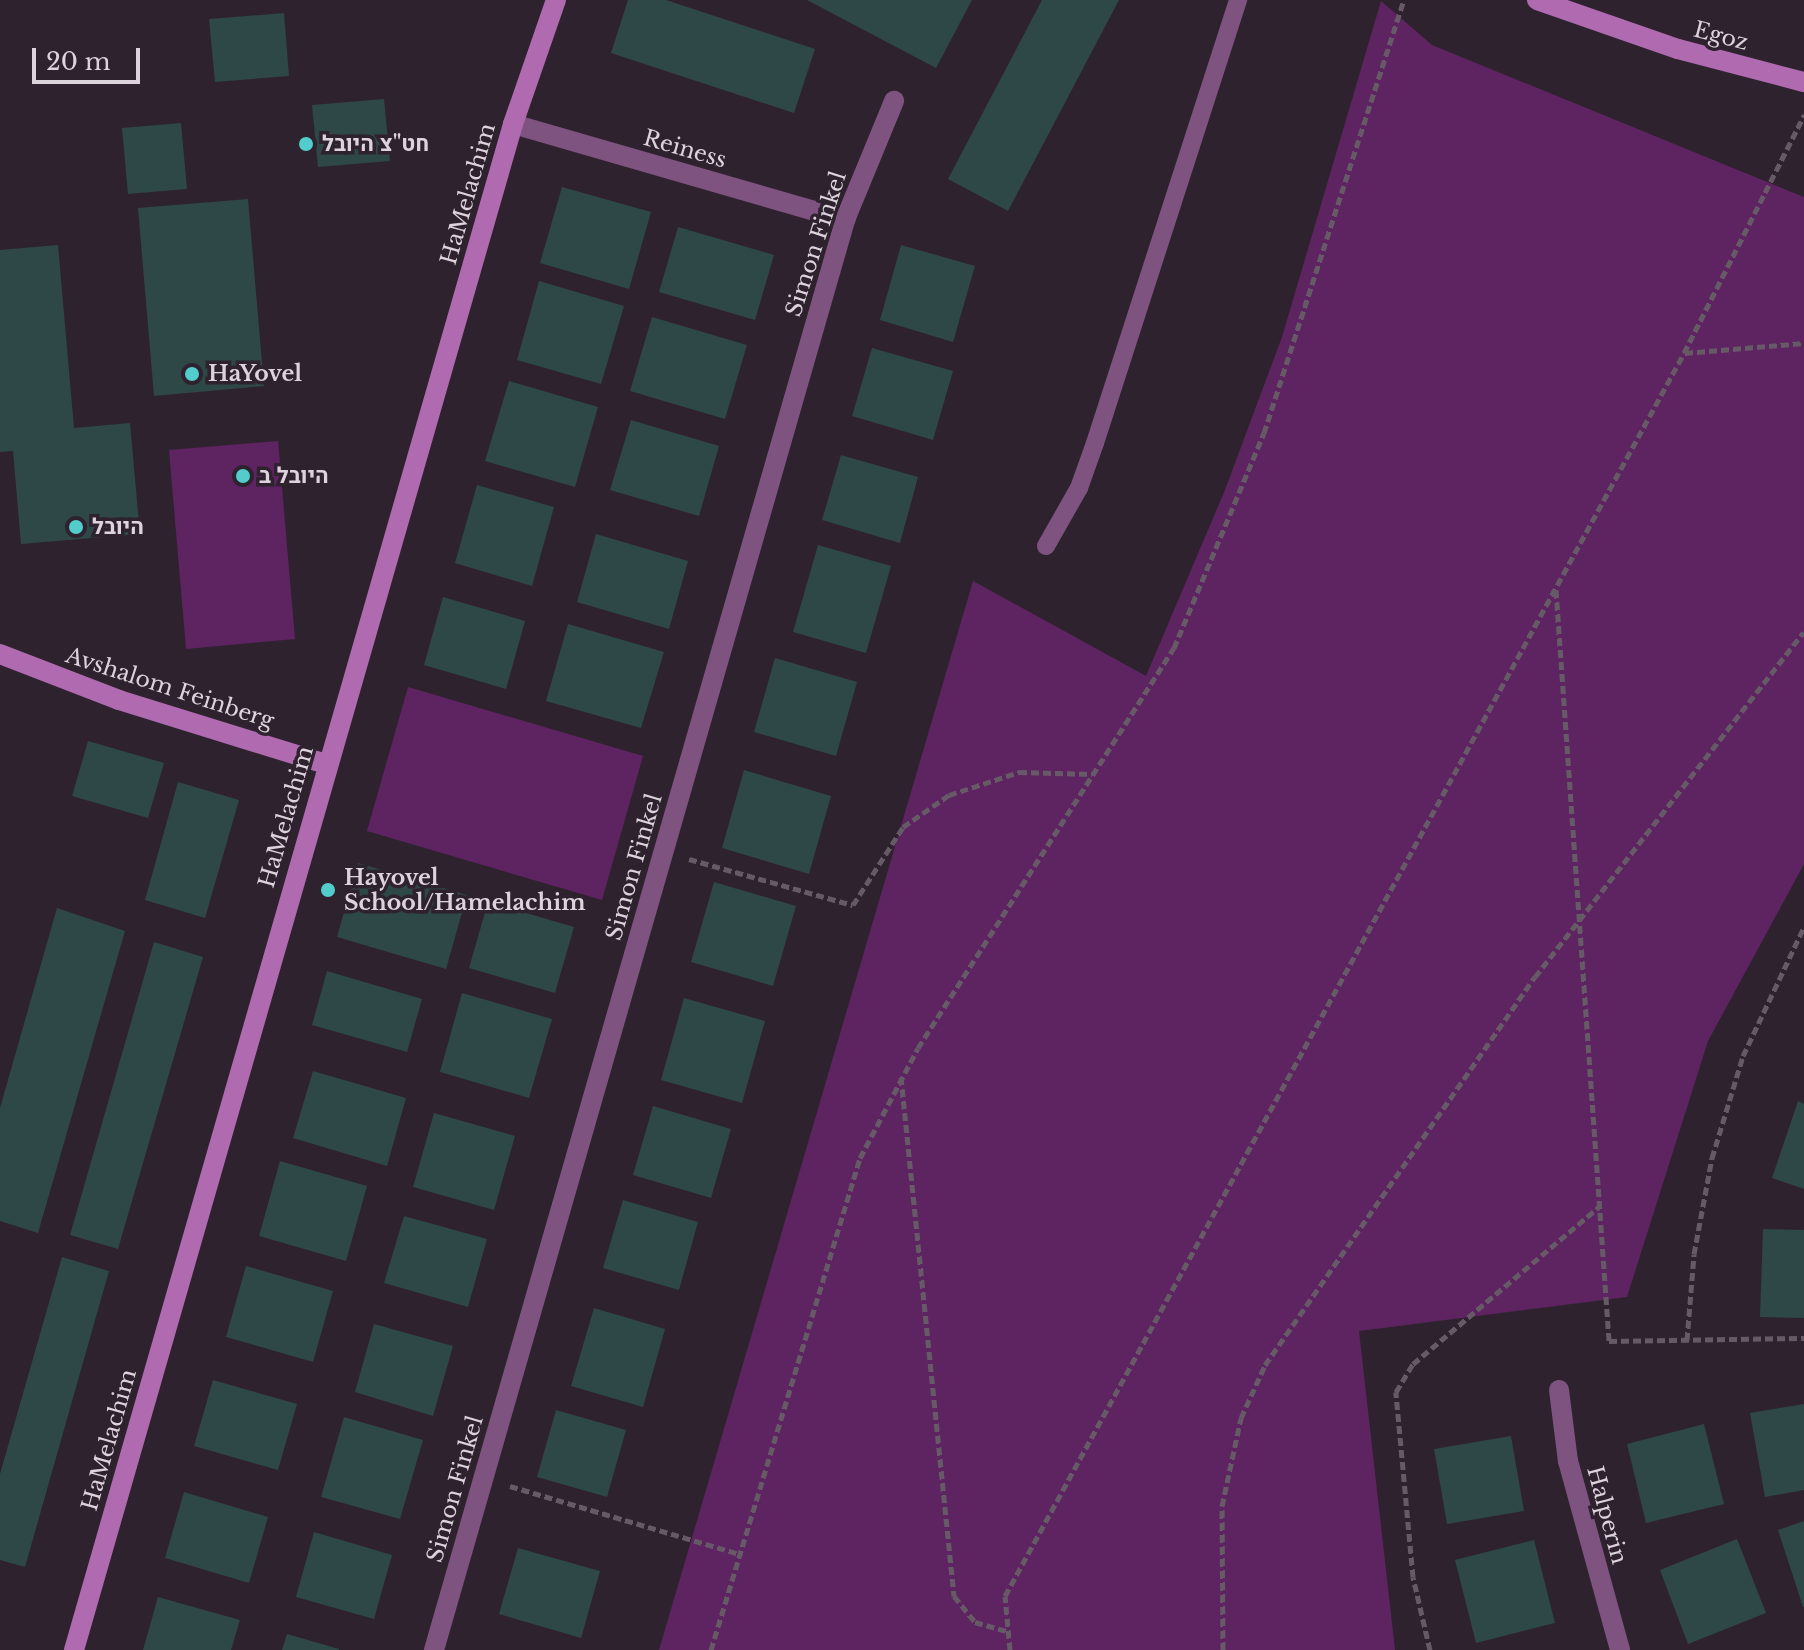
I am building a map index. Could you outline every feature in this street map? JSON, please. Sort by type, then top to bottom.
[{"type":"street","name":"HaMelachim","points":[[74,1650],[326,764],[513,124],[556,0]]},
{"type":"street","name":"Egoz","points":[[1537,0],[1678,49],[1804,82]]},
{"type":"street","name":"Simon Finkel","points":[[434,1650],[845,220],[894,101]]},
{"type":"street","name":"Reiness","points":[[513,124],[845,220]]},
{"type":"street","name":"Avshalom Feinberg","points":[[0,654],[119,700],[326,764]]},
{"type":"street","name":"Halperin","points":[[1559,1390],[1568,1461],[1620,1650]]},
{"type":"lane","points":[[1046,546],[1090,458],[1238,0]]},
{"type":"path","points":[[711,1650],[845,1201],[875,1122],[901,1076],[1174,648],[1264,433],[1404,0]]},
{"type":"path","points":[[1010,1650],[1005,1596],[1684,353],[1804,115]]},
{"type":"path","points":[[1684,353],[1804,343]]},
{"type":"path","points":[[1556,589],[1609,1341],[1804,1338]]},
{"type":"path","points":[[1223,1650],[1222,1506],[1233,1446],[1258,1378],[1315,1287],[1578,919],[1804,632]]},
{"type":"path","points":[[664,852],[853,905],[903,827],[949,795],[1019,772],[1093,774]]},
{"type":"path","points":[[1687,1340],[1694,1254],[1712,1158],[1743,1056],[1804,927]]},
{"type":"path","points":[[901,1076],[954,1596],[975,1622],[1009,1632]]},
{"type":"path","points":[[1430,1650],[1413,1577],[1396,1392],[1413,1364],[1599,1207]]},
{"type":"path","points":[[484,1478],[739,1554]]},
{"type":"shaded area","points":[[1381,1],[1432,45],[1804,197],[1804,864],[1708,1041],[1627,1297],[1359,1331],[1395,1650],[659,1650],[973,581],[1146,676],[1225,490],[1282,337]]},
{"type":"shaded area","points":[[278,441],[295,639],[186,649],[169,450]]},
{"type":"shaded area","points":[[408,687],[643,756],[602,900],[367,831]]},
{"type":"building","points":[[628,0],[666,0],[815,49],[794,113],[611,53]]},
{"type":"building","points":[[807,0],[972,0],[936,68]]},
{"type":"building","points":[[1042,0],[1119,0],[1008,211],[948,179]]},
{"type":"building","points":[[284,13],[289,76],[215,82],[209,19]]},
{"type":"building","points":[[384,99],[390,161],[318,167],[312,105]]},
{"type":"building","points":[[181,123],[187,189],[128,194],[122,128]]},
{"type":"building","points":[[562,187],[651,212],[629,289],[540,263]]},
{"type":"building","points":[[248,199],[264,386],[154,396],[138,208]]},
{"type":"building","points":[[678,227],[774,255],[755,320],[659,292]]},
{"type":"building","points":[[58,245],[74,428],[130,423],[140,534],[21,544],[13,451],[0,452],[0,250]]},
{"type":"building","points":[[901,245],[975,266],[953,342],[880,320]]},
{"type":"building","points":[[539,281],[624,306],[601,384],[517,360]]},
{"type":"building","points":[[652,317],[747,345],[725,419],[630,391]]},
{"type":"building","points":[[872,348],[953,371],[933,440],[852,416]]},
{"type":"building","points":[[509,381],[598,407],[575,487],[485,461]]},
{"type":"building","points":[[631,420],[719,446],[699,516],[610,490]]},
{"type":"building","points":[[841,455],[918,477],[900,543],[822,520]]},
{"type":"building","points":[[477,485],[554,507],[532,586],[455,563]]},
{"type":"building","points":[[596,534],[688,561],[669,629],[577,602]]},
{"type":"building","points":[[818,545],[891,566],[866,653],[793,632]]},
{"type":"building","points":[[443,597],[525,621],[506,689],[424,665]]},
{"type":"building","points":[[568,624],[664,652],[641,728],[546,701]]},
{"type":"building","points":[[775,658],[857,682],[836,756],[754,732]]},
{"type":"building","points":[[88,741],[164,763],[148,818],[72,796]]},
{"type":"building","points":[[744,770],[831,796],[809,874],[722,848]]},
{"type":"building","points":[[178,782],[239,800],[205,918],[145,900]]},
{"type":"building","points":[[358,863],[467,895],[446,969],[337,937]]},
{"type":"building","points":[[714,882],[796,906],[773,986],[691,962]]},
{"type":"building","points":[[488,902],[574,927],[555,993],[469,968]]},
{"type":"building","points":[[57,908],[125,931],[38,1233],[0,1221],[0,1108]]},
{"type":"building","points":[[154,942],[203,957],[118,1249],[70,1235]]},
{"type":"building","points":[[327,971],[422,999],[407,1052],[312,1025]]},
{"type":"building","points":[[462,993],[552,1019],[529,1098],[440,1072]]},
{"type":"building","points":[[684,998],[765,1021],[742,1103],[661,1080]]},
{"type":"building","points":[[313,1071],[406,1098],[387,1166],[293,1138]]},
{"type":"building","points":[[1798,1101],[1804,1104],[1804,1189],[1772,1178]]},
{"type":"building","points":[[653,1106],[731,1129],[711,1198],[633,1175]]},
{"type":"building","points":[[434,1113],[515,1136],[494,1210],[413,1187]]},
{"type":"building","points":[[280,1161],[367,1186],[346,1261],[259,1236]]},
{"type":"building","points":[[623,1200],[698,1222],[679,1290],[603,1268]]},
{"type":"building","points":[[404,1216],[487,1239],[468,1307],[384,1283]]},
{"type":"building","points":[[1763,1229],[1804,1230],[1804,1318],[1760,1317]]},
{"type":"building","points":[[62,1257],[109,1271],[25,1567],[0,1560],[0,1474]]},
{"type":"building","points":[[246,1266],[333,1291],[313,1362],[226,1337]]},
{"type":"building","points":[[594,1308],[665,1329],[643,1407],[571,1386]]},
{"type":"building","points":[[374,1324],[453,1346],[433,1416],[355,1392]]},
{"type":"building","points":[[213,1380],[297,1404],[278,1470],[194,1446]]},
{"type":"building","points":[[1804,1404],[1804,1490],[1765,1497],[1750,1413]]},
{"type":"building","points":[[556,1410],[626,1430],[607,1497],[537,1477]]},
{"type":"building","points":[[344,1417],[423,1440],[400,1519],[321,1497]]},
{"type":"building","points":[[1704,1424],[1724,1504],[1646,1523],[1627,1444]]},
{"type":"building","points":[[1511,1436],[1524,1511],[1447,1524],[1434,1449]]},
{"type":"building","points":[[184,1492],[268,1517],[249,1583],[165,1558]]},
{"type":"building","points":[[1804,1521],[1804,1607],[1803,1607],[1778,1530]]},
{"type":"building","points":[[314,1532],[392,1555],[374,1619],[296,1597]]},
{"type":"building","points":[[1737,1539],[1766,1613],[1688,1644],[1660,1570]]},
{"type":"building","points":[[1534,1540],[1555,1623],[1476,1643],[1455,1560]]},
{"type":"building","points":[[518,1548],[600,1571],[581,1638],[499,1614]]},
{"type":"building","points":[[158,1597],[240,1620],[231,1650],[143,1650]]},
{"type":"building","points":[[287,1634],[339,1649],[339,1650],[282,1650]]},
{"type":"place","name":"חט\"צ היובל","points":[[306,144]]},
{"type":"place","name":"HaYovel","points":[[192,374]]},
{"type":"place","name":"היובל ב","points":[[243,476]]},
{"type":"place","name":"היובל","points":[[76,527]]},
{"type":"place","name":"Hayovel School/Hamelachim","points":[[328,890]]}]
